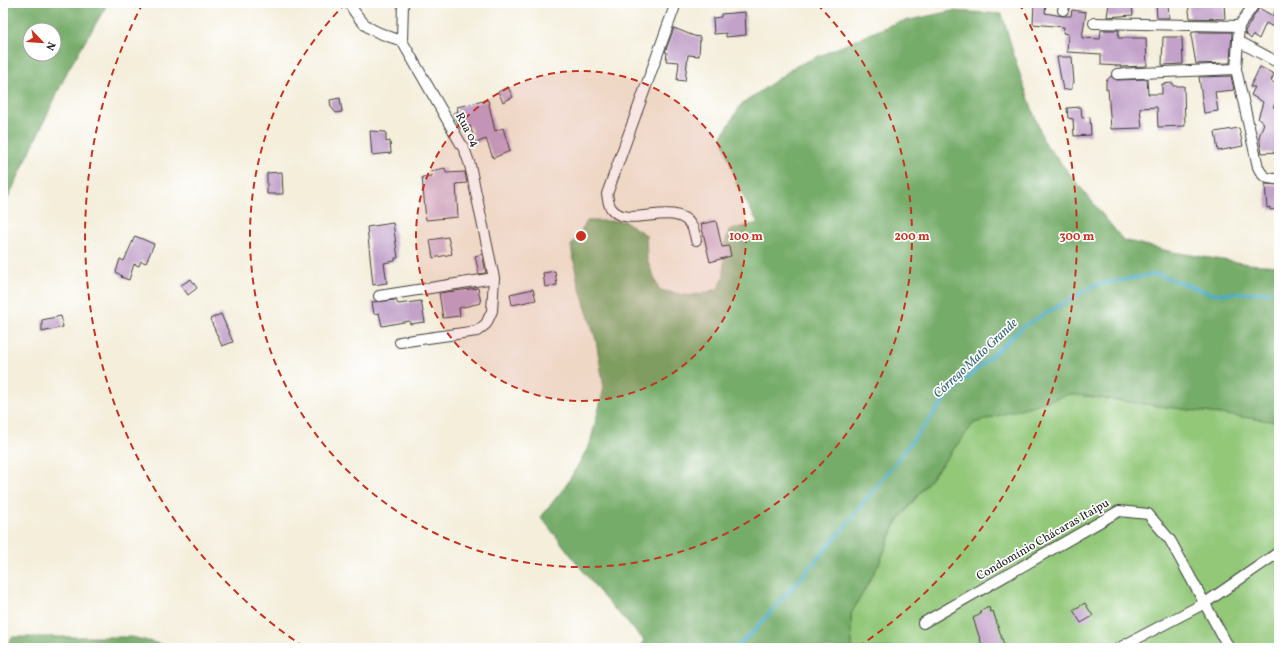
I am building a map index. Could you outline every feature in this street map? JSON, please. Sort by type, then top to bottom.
[{"type":"street","points":[[349,3],[358,19],[370,30],[402,41],[403,3]]},
{"type":"street","points":[[676,3],[607,194],[610,207],[615,213],[626,217],[668,214],[683,218],[691,225],[696,240]]},
{"type":"street","points":[[1255,3],[1239,26],[1236,69],[1258,167],[1262,176],[1268,179],[1279,179]]},
{"type":"street","points":[[1094,23],[1239,26]]},
{"type":"street","name":"Rua 04","points":[[400,342],[477,331],[486,324],[492,311],[494,278],[470,165],[465,151],[402,41]]},
{"type":"street","points":[[1238,41],[1279,63]]},
{"type":"street","points":[[1117,74],[1236,69]]},
{"type":"street","points":[[379,296],[494,278]]},
{"type":"street","name":"Condomínio Chácaras Itaipu","points":[[923,623],[1119,511],[1148,514],[1170,540],[1229,648]]},
{"type":"street","points":[[1119,648],[1205,604],[1279,552]]},
{"type":"green space","points":[[3,3],[108,3],[68,70],[3,209]]},
{"type":"green space","points":[[952,11],[1002,14],[1017,66],[1044,142],[1123,240],[1173,252],[1248,264],[1279,266],[1279,422],[1070,394],[974,423],[895,524],[879,564],[851,614],[852,648],[640,648],[644,640],[605,599],[541,517],[567,484],[590,444],[604,388],[596,340],[578,283],[571,246],[587,221],[624,221],[646,235],[647,260],[659,290],[690,296],[718,289],[724,277],[724,246],[729,230],[758,223],[737,185],[722,136],[741,105],[796,66],[895,23]]},
{"type":"green space","points":[[1070,394],[1279,422],[1279,648],[852,648],[851,614],[879,564],[896,524],[974,423]]},
{"type":"green space","points":[[12,637],[132,637],[176,648],[5,648]]},
{"type":"building","points":[[1034,3],[1046,3],[1045,13],[1062,16],[1071,16],[1072,10],[1086,12],[1082,38],[1100,39],[1101,30],[1119,30],[1118,38],[1146,38],[1147,66],[1120,67],[1121,66],[1101,65],[1101,54],[1067,52],[1068,34],[1063,33],[1064,27],[1033,24]]},
{"type":"building","points":[[1109,3],[1132,3],[1133,15],[1107,17]]},
{"type":"building","points":[[1156,3],[1168,3],[1169,18],[1157,18]]},
{"type":"building","points":[[1188,3],[1224,3],[1225,19],[1190,18]]},
{"type":"building","points":[[1279,4],[1279,30],[1266,23],[1259,39],[1253,35],[1251,39],[1245,31],[1259,8],[1273,16]]},
{"type":"building","points":[[745,12],[746,35],[726,37],[726,33],[714,34],[713,18],[721,17],[721,14]]},
{"type":"building","points":[[674,28],[700,37],[699,56],[688,55],[685,81],[677,80],[679,62],[666,61],[667,52],[665,52]]},
{"type":"building","points":[[1192,32],[1232,32],[1230,63],[1196,64],[1191,35]]},
{"type":"building","points":[[1163,37],[1182,37],[1183,64],[1162,65]]},
{"type":"building","points":[[1057,57],[1072,57],[1074,83],[1072,83],[1072,89],[1063,90]]},
{"type":"building","points":[[1260,67],[1274,74],[1271,81],[1279,86],[1279,95],[1273,107],[1279,110],[1279,152],[1262,153],[1259,137],[1264,123],[1258,119],[1263,102],[1251,95],[1255,87],[1250,87]]},
{"type":"building","points":[[1111,76],[1117,80],[1147,79],[1148,94],[1162,94],[1162,84],[1173,83],[1173,86],[1184,86],[1185,126],[1158,127],[1157,107],[1140,108],[1142,128],[1111,129],[1106,81]]},
{"type":"building","points":[[1231,76],[1234,90],[1215,92],[1218,111],[1204,113],[1199,77]]},
{"type":"building","points":[[508,87],[513,97],[503,102],[498,92]]},
{"type":"building","points":[[340,98],[342,112],[336,113],[331,107],[330,100]]},
{"type":"building","points":[[488,100],[495,131],[503,128],[510,151],[493,158],[486,139],[476,143],[470,126],[460,128],[453,113],[458,112],[457,107]]},
{"type":"building","points":[[1081,107],[1082,118],[1090,117],[1091,135],[1074,136],[1073,119],[1068,118],[1067,108]]},
{"type":"building","points":[[1239,128],[1243,146],[1218,151],[1215,132]]},
{"type":"building","points":[[370,131],[386,132],[386,142],[390,141],[391,153],[372,155]]},
{"type":"building","points":[[445,168],[446,173],[465,172],[467,183],[456,184],[458,217],[426,220],[422,177],[432,176],[431,171]]},
{"type":"building","points":[[282,172],[283,194],[267,194],[267,173]]},
{"type":"building","points":[[1265,184],[1279,185],[1279,209],[1270,210],[1270,207],[1267,208]]},
{"type":"building","points":[[716,221],[722,247],[729,246],[731,256],[710,262],[701,224]]},
{"type":"building","points":[[393,223],[398,258],[395,258],[395,261],[384,263],[387,283],[373,285],[367,227]]},
{"type":"building","points":[[135,236],[154,244],[146,263],[141,261],[139,266],[134,264],[129,280],[121,277],[122,276],[116,272],[120,259],[124,261]]},
{"type":"building","points":[[448,237],[452,254],[433,258],[430,240]]},
{"type":"building","points":[[482,254],[486,273],[479,274],[475,256]]},
{"type":"building","points":[[555,271],[557,285],[545,287],[543,273]]},
{"type":"building","points":[[191,279],[197,288],[188,295],[181,285]]},
{"type":"building","points":[[478,288],[481,303],[459,308],[460,316],[443,318],[439,293]]},
{"type":"building","points":[[533,289],[536,300],[512,305],[510,294]]},
{"type":"building","points":[[396,300],[398,304],[421,301],[425,322],[410,324],[409,321],[382,326],[379,313],[374,314],[372,302]]},
{"type":"building","points":[[221,314],[233,342],[222,346],[210,319]]},
{"type":"building","points":[[61,316],[63,327],[42,332],[42,320]]},
{"type":"building","points":[[1085,603],[1093,616],[1081,623],[1073,610]]},
{"type":"building","points":[[989,607],[990,612],[993,611],[1004,645],[994,648],[983,648],[973,618],[981,614],[980,611]]},
{"type":"waterway","name":"Córrego Mato Grande","points":[[735,648],[755,630],[838,535],[947,397],[1024,326],[1095,285],[1157,274],[1212,294],[1279,292]]}]
